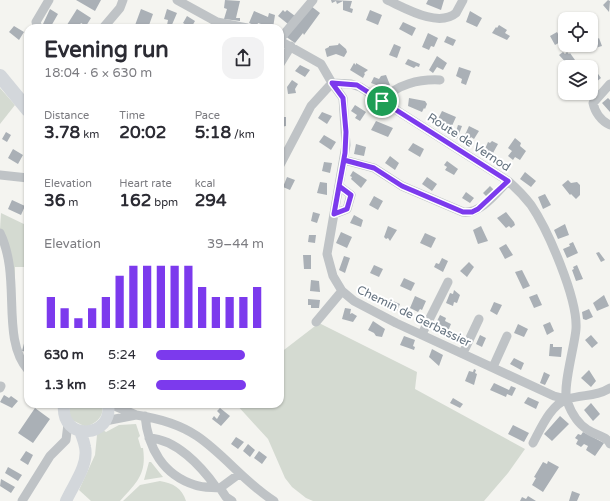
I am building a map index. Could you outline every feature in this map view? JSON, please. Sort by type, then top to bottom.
[{"type":"highway","points":[[0,76],[24,105]]},
{"type":"main road","points":[[64,408],[65,418],[68,424],[80,431],[96,430]]},
{"type":"main road","points":[[66,501],[80,474],[90,459],[96,430],[105,421],[109,408]]},
{"type":"main road","points":[[80,431],[86,452],[80,474]]},
{"type":"street","points":[[37,24],[36,22],[49,0]]},
{"type":"street","points":[[107,24],[120,8],[123,0]]},
{"type":"street","points":[[179,0],[217,22],[227,24]]},
{"type":"street","points":[[284,35],[313,0]]},
{"type":"street","points":[[387,0],[420,13],[443,18],[456,13],[462,0]]},
{"type":"street","points":[[284,42],[321,64],[332,83],[311,106],[284,158]]},
{"type":"street","points":[[284,57],[291,46]]},
{"type":"street","points":[[382,101],[393,92],[412,82],[423,80],[440,80]]},
{"type":"street","name":"Route de Vernod","points":[[332,83],[357,85],[508,181],[525,198],[535,212],[555,255],[574,304],[576,329],[566,399]]},
{"type":"street","name":"Chemin de Gerbassier","points":[[332,83],[343,101],[346,132],[344,160],[327,254],[333,276],[342,291],[368,308],[554,396],[566,399]]},
{"type":"street","points":[[610,84],[593,103],[594,110],[604,122],[610,125]]},
{"type":"street","points":[[344,160],[374,168],[402,186],[463,212],[472,212],[478,209],[508,181]]},
{"type":"street","points":[[0,175],[24,178]]},
{"type":"street","points":[[334,214],[347,209],[351,195],[339,186]]},
{"type":"street","points":[[0,233],[8,254],[10,267],[10,340],[16,356],[24,365]]},
{"type":"street","points":[[0,245],[5,272],[3,328]]},
{"type":"street","points":[[422,334],[448,282]]},
{"type":"street","points":[[316,322],[342,291]]},
{"type":"street","points":[[463,353],[479,319]]},
{"type":"street","points":[[492,367],[506,336]]},
{"type":"street","points":[[9,355],[16,366],[24,373]]},
{"type":"street","points":[[533,442],[552,410],[566,399],[596,395],[610,388]]},
{"type":"street","points":[[566,399],[577,419],[583,426],[609,439]]},
{"type":"street","points":[[120,408],[171,424],[196,436],[261,493],[274,501]]},
{"type":"street","points":[[105,421],[140,415]]},
{"type":"street","points":[[140,415],[148,438],[158,458],[177,477],[196,486],[218,488],[239,474]]},
{"type":"street","points":[[22,501],[50,456],[66,440],[68,424]]},
{"type":"street","points":[[148,438],[165,442],[184,454],[203,471],[226,497],[232,501]]},
{"type":"shaded area","points":[[0,88],[15,105],[0,124]]},
{"type":"shaded area","points":[[1,213],[24,224],[24,267],[15,267],[15,284],[0,229]]},
{"type":"shaded area","points":[[319,323],[417,372],[415,389],[525,449],[508,473],[484,501],[313,501],[306,498],[292,487],[285,478],[268,439],[240,408],[284,408],[284,350]]},
{"type":"shaded area","points":[[69,408],[103,408],[99,419],[86,427],[70,419]]},
{"type":"shaded area","points":[[136,424],[140,436],[138,438],[141,448],[143,448],[144,457],[142,472],[139,478],[120,501],[91,501],[79,490],[95,455],[97,435],[103,430],[106,432],[119,425]]},
{"type":"shaded area","points":[[149,462],[151,462],[163,477],[144,480]]},
{"type":"shaded area","points":[[160,481],[169,483],[179,489],[186,501],[123,501],[140,485]]},
{"type":"building","points":[[76,0],[101,0],[95,11]]},
{"type":"building","points":[[225,0],[240,1],[236,18],[240,18],[240,21],[224,19],[227,9],[224,8]]},
{"type":"building","points":[[331,0],[352,1],[350,8],[353,9],[352,13],[343,10],[343,1],[337,4],[336,1],[332,3]]},
{"type":"building","points":[[428,0],[444,0],[441,10],[426,4]]},
{"type":"building","points":[[608,0],[610,1],[609,12],[603,5]]},
{"type":"building","points":[[311,6],[320,13],[304,35],[303,33],[295,43],[285,36]]},
{"type":"building","points":[[50,9],[58,14],[52,24],[43,24]]},
{"type":"building","points":[[77,9],[91,18],[87,24],[68,24]]},
{"type":"building","points":[[141,9],[153,14],[149,24],[135,24]]},
{"type":"building","points":[[167,9],[177,13],[172,24],[167,24],[168,20],[164,19]]},
{"type":"building","points":[[283,10],[285,12],[287,10],[295,16],[288,24],[278,16]]},
{"type":"building","points":[[370,10],[382,15],[378,25],[366,20]]},
{"type":"building","points":[[254,11],[268,17],[269,13],[275,15],[274,24],[249,23]]},
{"type":"building","points":[[470,11],[482,18],[477,27],[466,22]]},
{"type":"building","points":[[187,16],[195,21],[193,24],[183,23]]},
{"type":"building","points":[[403,22],[416,28],[412,36],[399,29]]},
{"type":"building","points":[[499,25],[507,30],[505,33],[510,36],[507,40],[492,33]]},
{"type":"building","points":[[14,26],[24,32],[19,40],[9,32]]},
{"type":"building","points":[[557,32],[558,43],[555,45],[550,36]]},
{"type":"building","points":[[428,33],[438,38],[434,47],[431,46],[429,50],[422,47]]},
{"type":"building","points":[[447,36],[456,40],[453,46],[444,42]]},
{"type":"building","points":[[599,38],[602,46],[598,47]]},
{"type":"building","points":[[339,43],[346,49],[347,52],[344,57],[336,54],[327,57],[325,49],[329,46],[338,45]]},
{"type":"building","points":[[394,44],[401,47],[397,58],[389,55]]},
{"type":"building","points":[[563,52],[565,54],[567,52],[569,54],[570,53],[575,60],[564,60],[559,55]]},
{"type":"building","points":[[437,56],[447,63],[443,70],[437,67],[433,73],[429,70]]},
{"type":"building","points":[[408,59],[420,64],[419,67],[416,66],[414,68],[405,64]]},
{"type":"building","points":[[354,63],[368,70],[364,73],[363,78],[350,70]]},
{"type":"building","points":[[300,65],[310,70],[305,77],[295,71]]},
{"type":"building","points":[[459,67],[471,71],[466,85],[461,83],[462,79],[456,76]]},
{"type":"building","points":[[386,75],[390,85],[382,87],[371,83],[374,77],[379,79],[381,76]]},
{"type":"building","points":[[292,80],[298,84],[295,89],[296,93],[288,94],[287,87]]},
{"type":"building","points":[[409,98],[425,101],[427,104],[425,109],[424,108],[422,112],[408,106]]},
{"type":"building","points":[[608,98],[610,100],[610,112],[602,103]]},
{"type":"building","points":[[355,105],[366,112],[360,121],[355,118],[357,115],[351,111]]},
{"type":"building","points":[[442,111],[456,117],[451,128],[445,125],[446,123],[438,119]]},
{"type":"building","points":[[322,112],[332,116],[327,124],[318,118]]},
{"type":"building","points":[[284,117],[286,117],[286,126],[284,126]]},
{"type":"building","points":[[376,121],[393,128],[388,137],[371,130]]},
{"type":"building","points":[[458,125],[462,126],[457,139],[454,138]]},
{"type":"building","points":[[469,126],[479,131],[474,139],[471,137],[469,140],[464,137]]},
{"type":"building","points":[[6,132],[11,135],[7,142],[2,139]]},
{"type":"building","points":[[324,135],[336,142],[331,150],[319,142]]},
{"type":"building","points":[[515,138],[521,143],[520,146],[526,151],[520,160],[515,157],[513,160],[508,156],[512,151],[508,148]]},
{"type":"building","points":[[492,141],[498,144],[493,153],[485,149],[488,142],[490,143]]},
{"type":"building","points":[[413,143],[424,149],[420,157],[408,150]]},
{"type":"building","points":[[356,144],[366,147],[364,156],[354,154]]},
{"type":"building","points":[[13,149],[23,155],[18,164],[8,158]]},
{"type":"building","points":[[390,156],[399,163],[395,170],[385,163]]},
{"type":"building","points":[[447,161],[458,169],[454,175],[445,170],[447,167],[444,165]]},
{"type":"building","points":[[324,162],[332,163],[330,173],[322,171]]},
{"type":"building","points":[[353,171],[367,180],[361,188],[351,179],[352,177],[350,176]]},
{"type":"building","points":[[525,172],[536,181],[531,187],[520,179]]},
{"type":"building","points":[[287,177],[295,180],[290,190],[284,187]]},
{"type":"building","points":[[427,177],[437,184],[432,191],[422,184]]},
{"type":"building","points":[[568,180],[571,183],[577,182],[580,185],[580,195],[576,199],[571,194],[570,195],[562,185]]},
{"type":"building","points":[[320,182],[327,183],[327,195],[317,193]]},
{"type":"building","points":[[490,186],[494,190],[487,197],[483,193]]},
{"type":"building","points":[[466,192],[474,198],[470,203],[462,198]]},
{"type":"building","points":[[545,194],[551,205],[543,209],[538,197]]},
{"type":"building","points":[[374,196],[383,201],[378,210],[369,205]]},
{"type":"building","points":[[12,200],[24,206],[21,215],[8,209]]},
{"type":"building","points":[[313,212],[320,214],[317,223],[311,221]]},
{"type":"building","points":[[506,212],[515,225],[511,228],[509,226],[506,228],[497,218]]},
{"type":"building","points":[[354,215],[363,220],[361,227],[350,223]]},
{"type":"building","points":[[565,224],[569,235],[558,239],[554,230]]},
{"type":"building","points":[[388,226],[397,230],[390,241],[388,238],[386,239],[384,237]]},
{"type":"building","points":[[481,226],[488,241],[478,244],[473,230]]},
{"type":"building","points":[[341,232],[352,237],[347,248],[336,243]]},
{"type":"building","points":[[425,233],[436,238],[431,248],[420,243]]},
{"type":"building","points":[[309,235],[316,235],[315,243],[308,242]]},
{"type":"building","points":[[573,242],[578,253],[567,258],[563,249],[570,246],[569,244]]},
{"type":"building","points":[[506,244],[513,255],[505,259],[499,248]]},
{"type":"building","points":[[599,252],[605,260],[601,262],[596,253]]},
{"type":"building","points":[[303,255],[311,255],[311,269],[304,269]]},
{"type":"building","points":[[344,256],[350,258],[345,273],[339,270]]},
{"type":"building","points":[[442,258],[448,261],[443,272],[434,267],[436,263],[439,264]]},
{"type":"building","points":[[469,262],[474,267],[467,277],[460,271]]},
{"type":"building","points":[[374,265],[383,269],[379,277],[370,273]]},
{"type":"building","points":[[577,265],[583,279],[576,281],[572,270],[574,269],[573,267]]},
{"type":"building","points":[[522,270],[530,286],[523,289],[515,272]]},
{"type":"building","points":[[404,278],[415,283],[411,291],[400,286]]},
{"type":"building","points":[[311,280],[319,281],[320,292],[310,291]]},
{"type":"building","points":[[454,290],[460,295],[457,303],[454,302],[453,306],[446,303],[450,293],[453,294]]},
{"type":"building","points":[[537,294],[542,305],[534,308],[529,297]]},
{"type":"building","points":[[604,295],[609,306],[597,311],[593,303]]},
{"type":"building","points":[[415,296],[426,301],[422,310],[420,309],[418,312],[410,308]]},
{"type":"building","points":[[308,299],[320,300],[319,308],[311,308],[311,305],[308,305]]},
{"type":"building","points":[[393,301],[400,304],[397,311],[390,308]]},
{"type":"building","points":[[494,302],[502,305],[497,315],[490,311]]},
{"type":"building","points":[[345,308],[351,309],[350,314],[352,313],[357,316],[353,322],[342,319]]},
{"type":"building","points":[[589,309],[593,317],[586,320],[583,319],[582,312]]},
{"type":"building","points":[[440,315],[446,318],[445,321],[451,324],[448,331],[435,325]]},
{"type":"building","points":[[373,321],[385,329],[382,337],[376,336],[368,330]]},
{"type":"building","points":[[550,322],[554,331],[547,335],[543,325]]},
{"type":"building","points":[[518,324],[528,329],[524,337],[514,333]]},
{"type":"building","points":[[480,335],[486,338],[482,347],[476,344]]},
{"type":"building","points":[[591,335],[598,343],[592,348],[585,340]]},
{"type":"building","points":[[404,336],[415,340],[413,346],[415,347],[414,350],[400,345]]},
{"type":"building","points":[[550,344],[553,344],[553,347],[562,347],[561,357],[549,356]]},
{"type":"building","points":[[432,349],[443,355],[439,366],[429,357]]},
{"type":"building","points":[[514,358],[524,363],[521,370],[510,364]]},
{"type":"building","points":[[474,369],[476,370],[475,373],[477,374],[474,385],[465,381],[469,371],[473,372]]},
{"type":"building","points":[[589,370],[596,381],[591,387],[581,378]]},
{"type":"building","points":[[544,372],[550,375],[545,385],[540,383]]},
{"type":"building","points":[[494,383],[509,390],[511,386],[516,388],[512,396],[507,394],[506,397],[490,390]]},
{"type":"building","points":[[4,395],[9,398],[11,396],[18,401],[12,408],[0,402]]},
{"type":"building","points":[[528,397],[539,402],[536,409],[524,403]]},
{"type":"building","points":[[453,398],[463,404],[460,408],[450,403]]},
{"type":"building","points":[[591,403],[600,414],[593,421],[584,410]]},
{"type":"building","points":[[35,408],[50,419],[33,443],[18,433]]},
{"type":"building","points":[[220,408],[230,416],[221,426],[212,419],[214,416],[217,419],[220,414],[217,411]]},
{"type":"building","points":[[560,416],[569,424],[552,441],[544,434]]},
{"type":"building","points":[[513,425],[529,433],[524,442],[508,434]]},
{"type":"building","points":[[583,432],[604,443],[595,456],[586,450],[588,446],[584,444],[581,447],[576,444],[578,440],[575,438],[578,434],[581,435]]},
{"type":"building","points":[[236,437],[244,442],[238,449],[231,444]]},
{"type":"building","points":[[248,444],[255,450],[250,457],[243,451]]},
{"type":"building","points":[[26,451],[33,455],[28,465],[20,460]]},
{"type":"building","points":[[259,451],[267,457],[262,464],[254,458]]},
{"type":"building","points":[[548,461],[559,467],[543,492],[532,485],[536,478],[534,477],[543,462],[547,464]]},
{"type":"building","points":[[8,467],[22,475],[18,481],[5,473]]},
{"type":"building","points":[[1,479],[15,487],[11,493],[0,486]]},
{"type":"building","points":[[572,491],[580,494],[577,501],[569,501]]},
{"type":"building","points":[[528,496],[536,501],[520,501],[522,497],[526,499]]},
{"type":"route","points":[[382,101],[357,85],[332,83],[343,98],[346,132],[345,153],[334,214],[347,209],[351,195],[339,186],[344,160],[374,168],[402,186],[460,212],[466,213],[478,209],[508,181],[382,101]]}]
